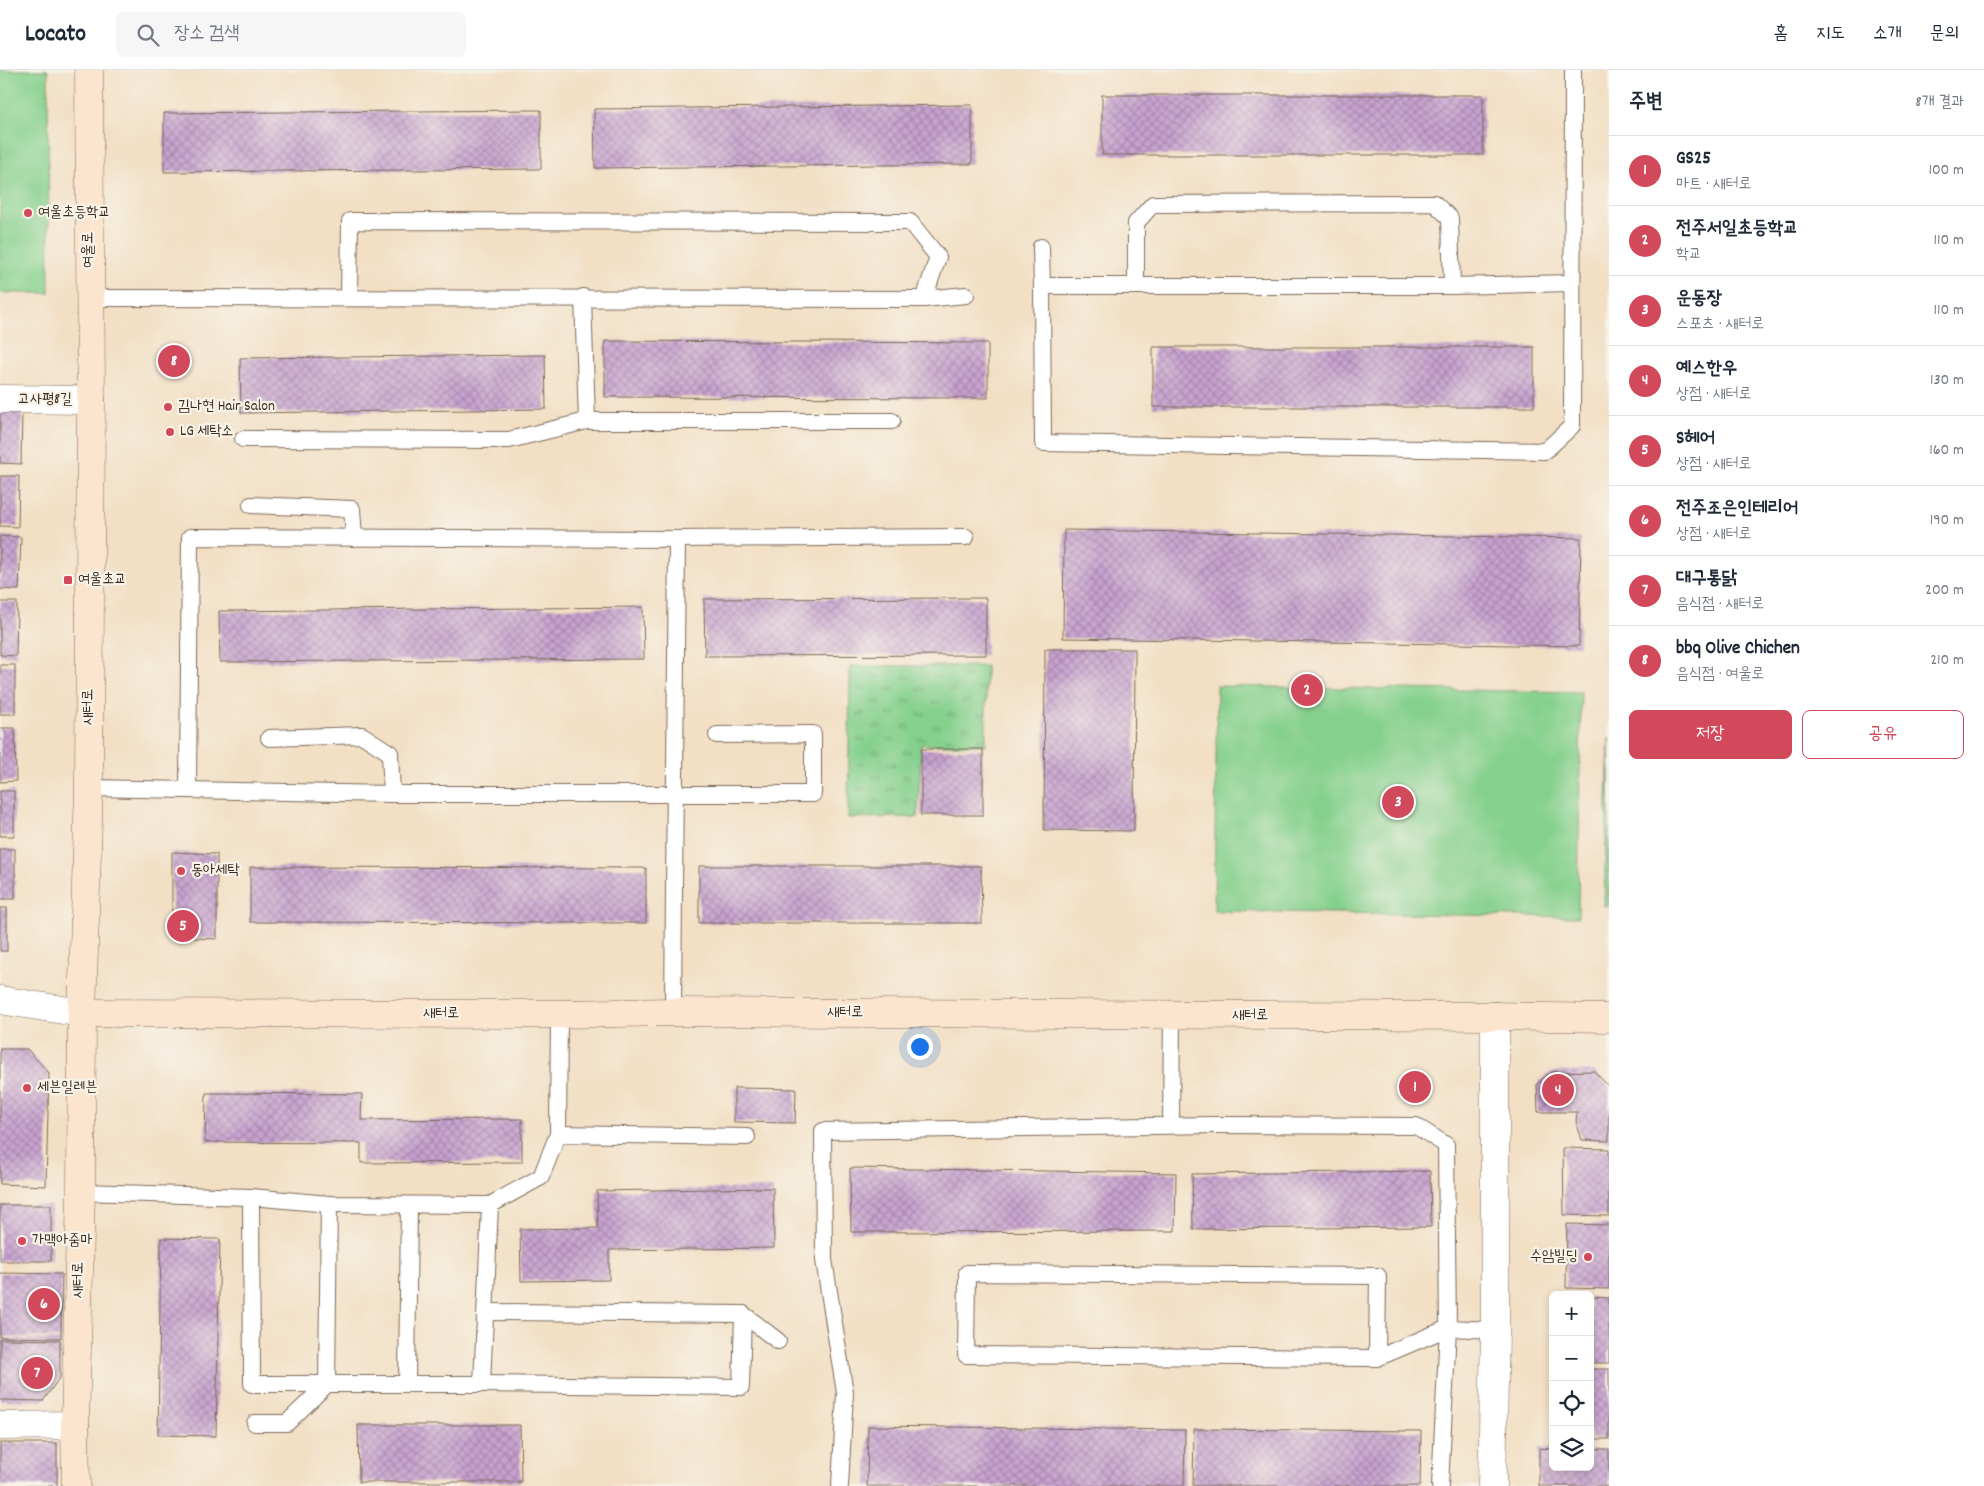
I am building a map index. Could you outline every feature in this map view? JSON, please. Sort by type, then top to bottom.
[{"type":"street","name":"여울로","points":[[89,70],[91,400]]},
{"type":"street","name":"고사평8길","points":[[0,400],[91,400]]},
{"type":"street","name":"새터로","points":[[76,1486],[75,1424],[81,1192],[82,1013],[89,788],[91,400]]},
{"type":"street","name":"새터로","points":[[0,1000],[82,1013],[559,1014],[674,1012],[1609,1018]]},
{"type":"street","points":[[1492,1486],[1495,1330],[1495,1016]]},
{"type":"street","points":[[0,1426],[75,1424]]},
{"type":"lane","points":[[1041,247],[1043,444],[1545,451],[1572,426],[1573,70]]},
{"type":"lane","points":[[1136,286],[1136,223],[1153,204],[1434,203],[1450,218],[1452,286]]},
{"type":"lane","points":[[349,298],[350,221],[370,221],[910,222],[938,257],[924,299]]},
{"type":"lane","points":[[1042,286],[1452,286],[1572,283]]},
{"type":"lane","points":[[89,298],[583,297],[924,299],[966,295]]},
{"type":"lane","points":[[583,297],[587,421]]},
{"type":"lane","points":[[243,439],[509,440],[587,421],[892,421]]},
{"type":"lane","points":[[251,505],[352,509],[354,538]]},
{"type":"lane","points":[[188,789],[190,537],[677,539],[966,537]]},
{"type":"lane","points":[[674,1012],[677,539]]},
{"type":"lane","points":[[89,788],[392,794],[813,794],[813,734],[717,735]]},
{"type":"lane","points":[[269,738],[362,735],[390,753],[392,794]]},
{"type":"lane","points":[[81,1192],[251,1197],[329,1204],[490,1205],[541,1177],[558,1134],[559,1014]]},
{"type":"lane","points":[[1171,1125],[1172,1016]]},
{"type":"lane","points":[[840,1486],[845,1393],[824,1260],[823,1131],[1171,1125],[1416,1126],[1446,1145],[1448,1328],[1440,1486]]},
{"type":"lane","points":[[558,1134],[747,1137]]},
{"type":"lane","points":[[251,1197],[252,1384],[741,1387],[743,1314]]},
{"type":"lane","points":[[255,1423],[287,1423],[327,1384],[329,1204]]},
{"type":"lane","points":[[407,1384],[410,1205]]},
{"type":"lane","points":[[482,1384],[490,1205]]},
{"type":"lane","points":[[1377,1358],[1378,1276],[967,1273],[966,1355],[1377,1358],[1448,1328],[1495,1330]]},
{"type":"lane","points":[[486,1312],[743,1314],[778,1341]]},
{"type":"green space","name":"여울초등학교","points":[[0,70],[48,70],[49,293],[0,293]]},
{"type":"green space","points":[[850,666],[986,666],[986,745],[921,745],[918,817],[848,818]]},
{"type":"green space","points":[[1217,686],[1581,692],[1578,917],[1214,911]]},
{"type":"green space","points":[[1609,738],[1609,906],[1604,906]]},
{"type":"building","points":[[1102,95],[1483,95],[1483,155],[1102,155]]},
{"type":"building","points":[[972,105],[972,164],[595,168],[594,109]]},
{"type":"building","points":[[541,110],[541,169],[164,172],[164,113]]},
{"type":"building","points":[[605,341],[988,343],[988,398],[605,397]]},
{"type":"building","points":[[1153,347],[1534,347],[1534,407],[1153,407]]},
{"type":"building","points":[[545,355],[546,409],[241,413],[240,358]]},
{"type":"building","points":[[0,409],[22,410],[21,464],[0,463]]},
{"type":"building","points":[[0,476],[19,476],[18,527],[0,526]]},
{"type":"building","points":[[1064,530],[1581,538],[1579,646],[1063,638]]},
{"type":"building","points":[[0,536],[21,537],[19,590],[0,589]]},
{"type":"building","points":[[986,598],[986,655],[705,656],[704,599]]},
{"type":"building","points":[[0,602],[17,602],[16,656],[0,655]]},
{"type":"building","points":[[643,607],[644,659],[220,662],[219,611]]},
{"type":"building","points":[[1045,649],[1135,649],[1134,831],[1044,830]]},
{"type":"building","points":[[0,665],[15,665],[15,714],[0,714]]},
{"type":"building","points":[[0,728],[15,728],[16,781],[0,782]]},
{"type":"building","points":[[921,749],[983,749],[983,815],[921,815]]},
{"type":"building","points":[[0,791],[14,791],[14,836],[0,836]]},
{"type":"building","points":[[0,849],[15,849],[15,899],[0,899]]},
{"type":"building","points":[[172,852],[217,854],[217,939],[172,937]]},
{"type":"building","points":[[699,866],[981,866],[982,923],[699,923]]},
{"type":"building","points":[[250,867],[646,868],[646,923],[250,922]]},
{"type":"building","points":[[0,908],[7,908],[7,951],[0,951]]},
{"type":"building","points":[[0,1049],[27,1049],[49,1073],[46,1186],[0,1184]]},
{"type":"building","points":[[1594,1071],[1609,1087],[1609,1141],[1582,1140],[1576,1121],[1577,1112],[1538,1112],[1537,1084],[1551,1072]]},
{"type":"building","points":[[734,1088],[796,1089],[795,1123],[734,1122]]},
{"type":"building","points":[[206,1093],[362,1094],[361,1120],[522,1119],[522,1162],[361,1163],[361,1143],[205,1142]]},
{"type":"building","points":[[1563,1148],[1609,1149],[1609,1216],[1564,1215]]},
{"type":"building","points":[[850,1168],[1176,1173],[1175,1231],[851,1232]]},
{"type":"building","points":[[1430,1171],[1431,1227],[1193,1229],[1192,1174]]},
{"type":"building","points":[[773,1188],[774,1248],[609,1250],[609,1280],[521,1281],[520,1229],[598,1228],[597,1191]]},
{"type":"building","points":[[0,1205],[51,1205],[51,1261],[0,1261]]},
{"type":"building","name":"수암빌딩","points":[[1567,1224],[1609,1225],[1609,1289],[1566,1288]]},
{"type":"building","points":[[161,1238],[220,1239],[216,1436],[158,1435]]},
{"type":"building","points":[[0,1273],[62,1274],[61,1338],[0,1337]]},
{"type":"building","points":[[1594,1297],[1609,1298],[1609,1363],[1594,1363]]},
{"type":"building","points":[[0,1339],[60,1340],[60,1377],[43,1401],[0,1400]]},
{"type":"building","points":[[1594,1369],[1609,1369],[1609,1439],[1594,1439]]},
{"type":"building","points":[[358,1425],[520,1425],[521,1482],[359,1482]]},
{"type":"building","points":[[868,1426],[1185,1430],[1184,1486],[867,1486]]},
{"type":"building","points":[[1194,1429],[1421,1431],[1420,1486],[1193,1486]]},
{"type":"building","points":[[0,1443],[57,1443],[57,1486],[0,1486]]},
{"type":"building","points":[[1539,1448],[1549,1449],[1549,1471],[1594,1471],[1594,1449],[1609,1449],[1609,1486],[1539,1486]]},
{"type":"place","name":"여울초등학교","points":[[28,213]]},
{"type":"place","name":"bbq Olive Chichen","points":[[174,361]]},
{"type":"place","name":"김나현 Hair Salon","points":[[168,407]]},
{"type":"place","name":"LG 세탁소","points":[[170,432]]},
{"type":"place","name":"여울초교","points":[[68,580]]},
{"type":"place","name":"전주서일초등학교","points":[[1307,690]]},
{"type":"place","name":"운동장","points":[[1398,802]]},
{"type":"place","name":"동아세탁","points":[[181,871]]},
{"type":"place","name":"S헤어","points":[[183,926]]},
{"type":"place","name":"GS25","points":[[1415,1087]]},
{"type":"place","name":"세븐일레븐","points":[[27,1088]]},
{"type":"place","name":"예스한우","points":[[1558,1090]]},
{"type":"place","name":"가맥아줌마","points":[[22,1241]]},
{"type":"place","name":"수암빌딩","points":[[1588,1257]]},
{"type":"place","name":"전주조은인테리어","points":[[44,1304]]},
{"type":"place","name":"대구통닭","points":[[37,1373]]}]
